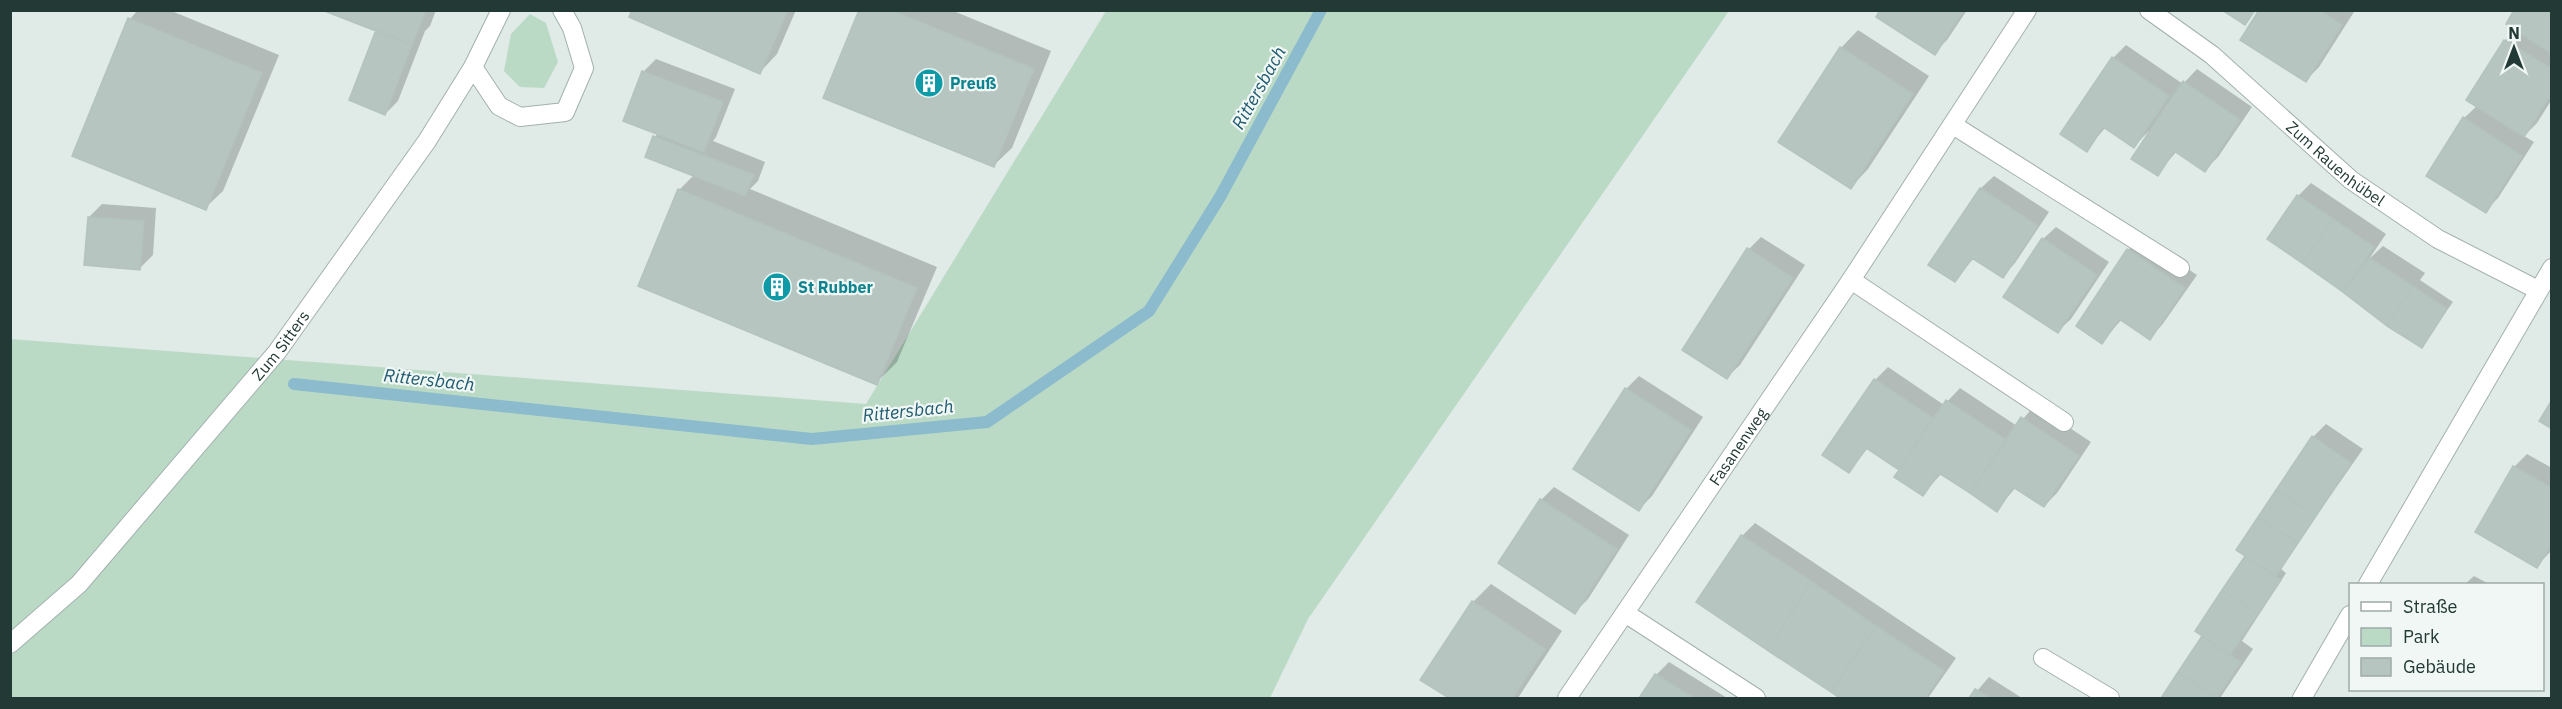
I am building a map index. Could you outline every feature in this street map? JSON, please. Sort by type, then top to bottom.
[{"type":"street","name":"Zum Sitters","points":[[10,644],[79,584],[277,352],[427,141],[473,66],[501,10]]},
{"type":"street","points":[[473,66],[499,106],[520,117],[565,112],[584,68],[572,28],[562,10]]},
{"type":"street","name":"Fasanenweg","points":[[1568,699],[1851,280],[2027,10]]},
{"type":"street","name":"Zum Rauenhübel","points":[[2149,10],[2212,55],[2351,180],[2438,239],[2538,290]]},
{"type":"street","points":[[1953,124],[2180,267]]},
{"type":"street","points":[[2369,583],[2552,268]]},
{"type":"street","points":[[1851,280],[2064,422]]},
{"type":"street","points":[[1625,613],[1756,699]]},
{"type":"street","points":[[2302,699],[2349,617]]},
{"type":"street","points":[[2043,658],[2110,699]]},
{"type":"green space","points":[[1106,11],[1729,11],[1308,619],[1270,698],[11,698],[10,339],[866,404]]},
{"type":"green space","points":[[530,14],[546,23],[558,62],[544,88],[520,87],[504,71],[511,34]]},
{"type":"building","points":[[322,10],[426,10],[412,45]]},
{"type":"building","points":[[632,10],[788,10],[760,74],[629,17]]},
{"type":"building","name":"Preuß","points":[[859,10],[891,10],[1034,69],[994,167],[823,98]]},
{"type":"building","points":[[1880,10],[1964,10],[1935,55],[1876,17]]},
{"type":"building","points":[[2222,10],[2255,10],[2245,25]]},
{"type":"building","points":[[2259,10],[2319,10],[2342,25],[2306,82],[2240,40]]},
{"type":"building","points":[[2514,10],[2552,10],[2552,54],[2506,24]]},
{"type":"building","points":[[128,18],[262,73],[206,210],[72,156]]},
{"type":"building","points":[[376,30],[412,45],[385,115],[349,100]]},
{"type":"building","points":[[2504,40],[2552,69],[2552,93],[2524,137],[2466,100]]},
{"type":"building","points":[[1840,47],[1913,94],[1851,189],[1778,142]]},
{"type":"building","points":[[2112,57],[2169,96],[2134,148],[2103,127],[2087,152],[2060,134]]},
{"type":"building","points":[[642,71],[723,102],[704,152],[623,121]]},
{"type":"building","points":[[2183,81],[2240,120],[2205,172],[2174,151],[2158,176],[2131,159]]},
{"type":"building","points":[[2463,117],[2522,156],[2486,213],[2426,176]]},
{"type":"building","points":[[653,136],[754,175],[745,196],[645,157]]},
{"type":"building","points":[[1980,188],[2038,226],[2003,278],[1972,258],[1955,282],[1928,265]]},
{"type":"building","name":"St Rubber","points":[[678,189],[917,288],[877,385],[638,286]]},
{"type":"building","points":[[2297,195],[2333,219],[2302,263],[2267,239]]},
{"type":"building","points":[[88,217],[144,221],[140,270],[84,265]]},
{"type":"building","points":[[2333,219],[2374,247],[2343,292],[2302,263]]},
{"type":"building","points":[[2042,238],[2097,275],[2058,333],[2003,297]]},
{"type":"building","points":[[1747,248],[1793,278],[1727,379],[1682,350]]},
{"type":"building","points":[[2127,249],[2185,288],[2150,340],[2119,319],[2102,344],[2076,326]]},
{"type":"building","points":[[2369,258],[2413,286],[2387,326],[2343,292]]},
{"type":"building","points":[[2413,286],[2447,309],[2422,348],[2387,326]]},
{"type":"building","points":[[1874,379],[1933,418],[1899,470],[1866,448],[1849,473],[1822,455]]},
{"type":"building","points":[[1625,388],[1691,430],[1639,511],[1573,469]]},
{"type":"building","points":[[1946,400],[2006,440],[1970,493],[1939,473],[1923,496],[1894,477]]},
{"type":"building","points":[[2552,400],[2552,429],[2539,421]]},
{"type":"building","points":[[2021,417],[2079,456],[2044,507],[2013,487],[1997,512],[1970,493]]},
{"type":"building","points":[[2312,436],[2351,463],[2316,516],[2276,490]]},
{"type":"building","points":[[2513,466],[2552,488],[2552,544],[2537,568],[2475,532]]},
{"type":"building","points":[[2276,490],[2316,516],[2298,543],[2258,517]]},
{"type":"building","points":[[1540,499],[1617,549],[1575,614],[1498,563]]},
{"type":"building","points":[[2258,517],[2298,543],[2276,576],[2236,550]]},
{"type":"building","points":[[1741,535],[1812,582],[1767,650],[1696,602]]},
{"type":"building","points":[[2245,556],[2281,580],[2258,614],[2222,590]]},
{"type":"building","points":[[1812,582],[1876,626],[1831,692],[1767,650]]},
{"type":"building","points":[[2222,590],[2258,614],[2230,655],[2195,631]]},
{"type":"building","points":[[1472,601],[1545,649],[1513,698],[1449,698],[1420,680]]},
{"type":"building","points":[[1876,626],[1944,671],[1925,698],[1840,698],[1831,692]]},
{"type":"building","points":[[2202,636],[2241,662],[2217,698],[2178,672]]},
{"type":"building","points":[[2178,672],[2217,698],[2161,698]]},
{"type":"building","points":[[1655,674],[1694,698],[1639,698]]},
{"type":"building","points":[[1975,689],[1990,698],[1969,698]]},
{"type":"waterway","name":"Rittersbach","points":[[294,384],[812,439],[987,422],[1149,311],[1220,197],[1321,10]]},
{"type":"place","name":"Preuß","points":[[929,83]]},
{"type":"place","name":"St Rubber","points":[[777,287]]}]
